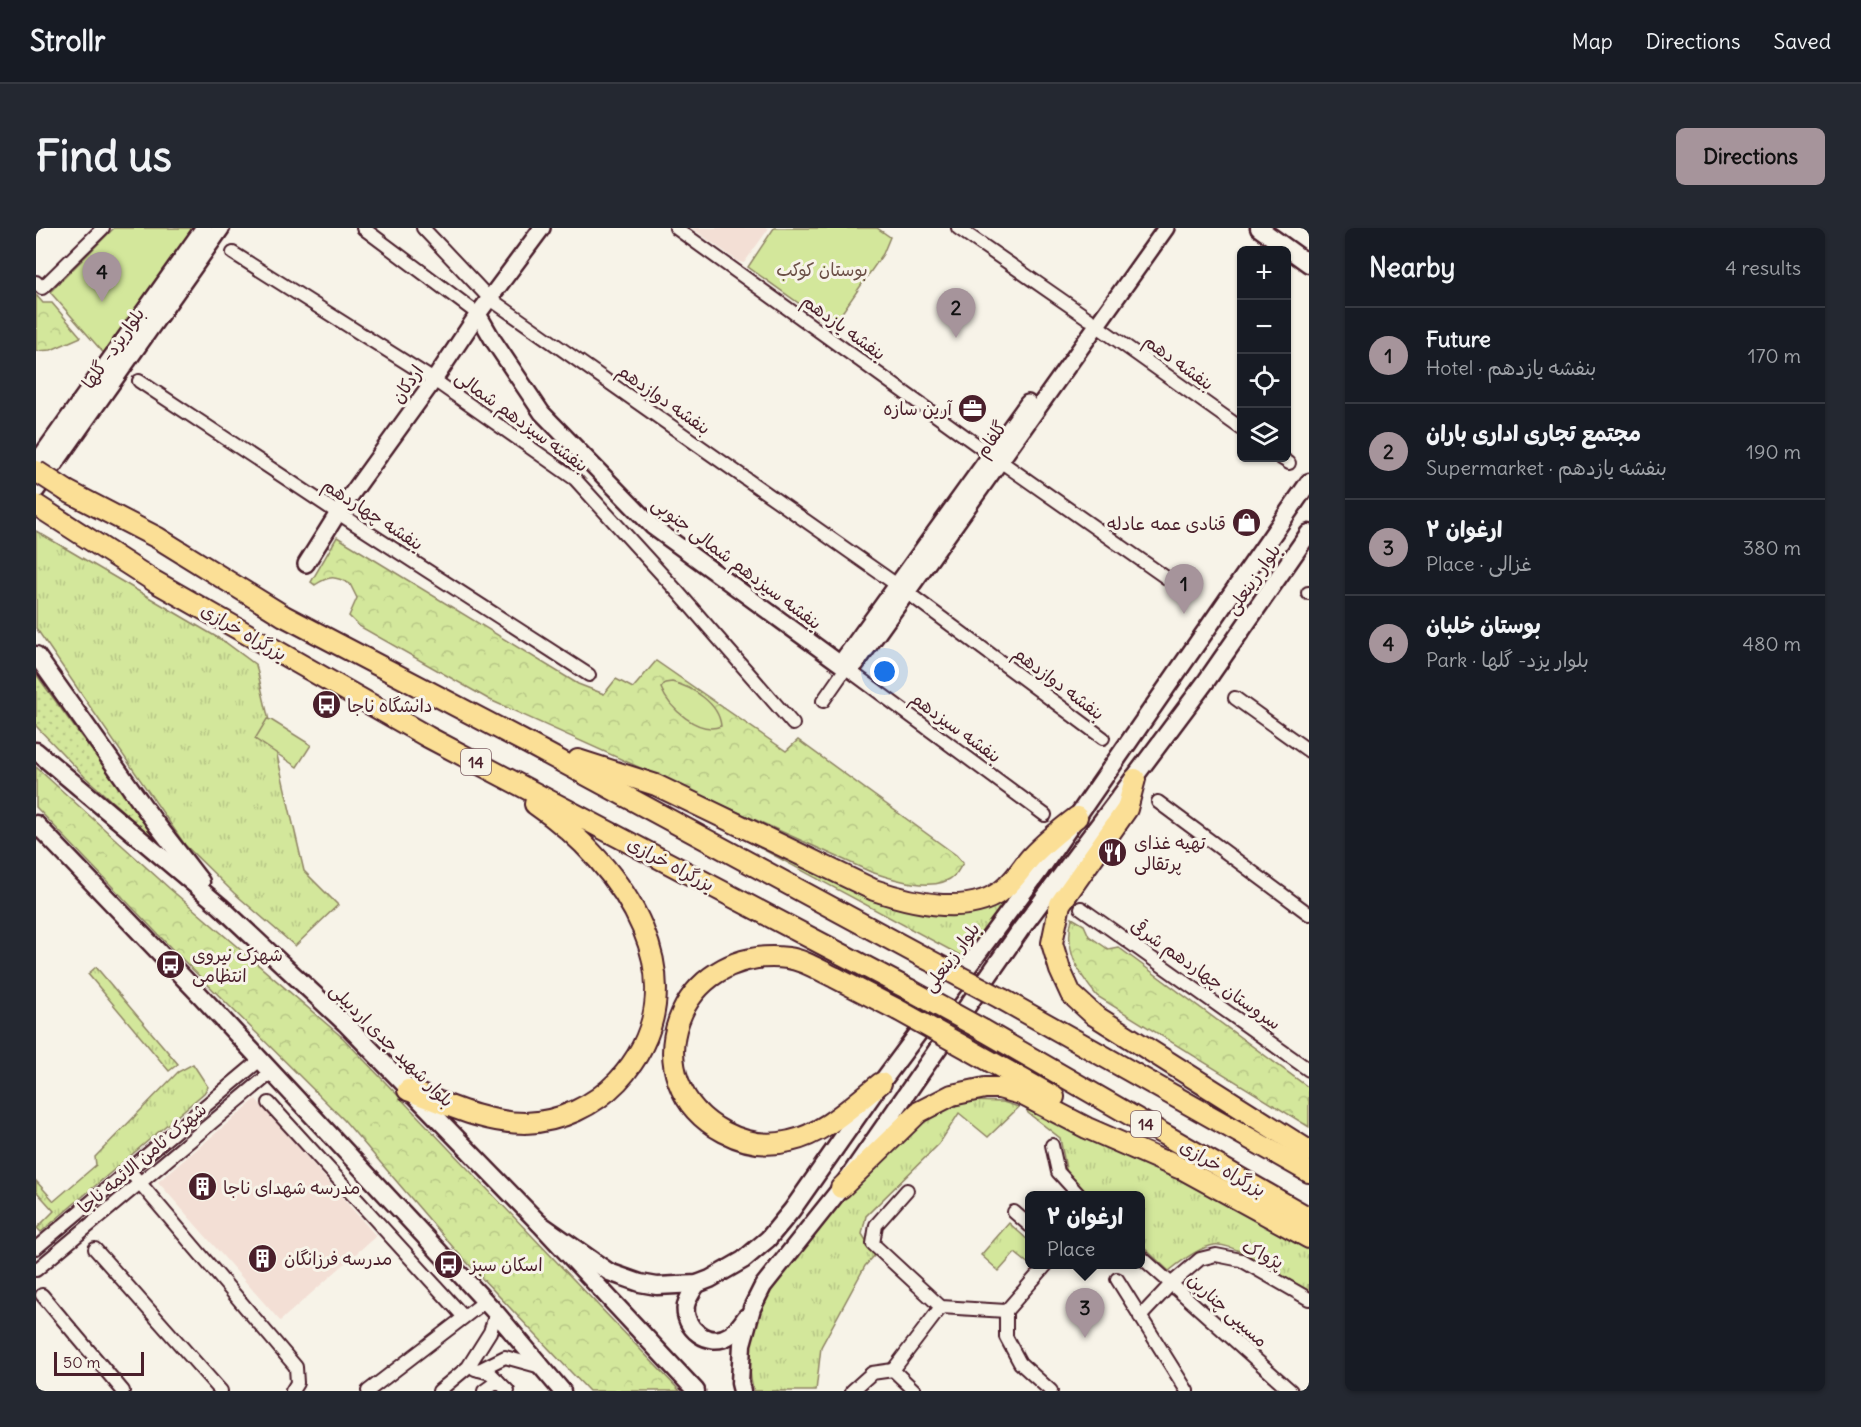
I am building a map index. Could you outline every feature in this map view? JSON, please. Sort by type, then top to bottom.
[{"type":"highway","name":"بزرگراه خرازی","points":[[36,471],[67,491],[158,538],[284,616],[529,744],[1002,999],[1309,1172]]},
{"type":"highway","name":"بزرگراه خرازی","points":[[44,510],[154,581],[428,737],[910,990],[1309,1218]]},
{"type":"highway","points":[[408,1090],[483,1118],[503,1121],[544,1121],[578,1110],[595,1101],[610,1088],[633,1061],[647,1034],[655,1005],[656,988],[651,951],[644,930],[630,902],[610,873],[582,842],[549,813],[428,737]]},
{"type":"highway","points":[[529,744],[656,785],[874,890],[895,897],[934,904],[969,903],[994,895],[1006,887],[1050,838],[1077,817]]},
{"type":"highway","points":[[1135,779],[1127,809],[1060,904],[1052,944],[1071,994],[1094,1015],[1309,1151]]},
{"type":"highway","points":[[881,1083],[809,1135],[770,1144],[749,1142],[714,1126],[686,1097],[678,1080],[674,1057],[674,1040],[679,1020],[685,1005],[708,978],[728,965],[755,957],[791,958],[810,965],[898,1010],[1179,1168],[1309,1238]]},
{"type":"highway","points":[[841,1188],[919,1112],[952,1095],[985,1088],[999,1088],[1021,1094],[1087,1128],[1179,1168]]},
{"type":"main road","points":[[36,464],[204,228]]},
{"type":"main road","name":"بلواریزد- گلها","points":[[36,490],[221,228]]},
{"type":"main road","points":[[1259,228],[1309,264]]},
{"type":"main road","name":"بلوار زینعلی","points":[[539,1222],[609,1272],[640,1283],[657,1286],[697,1284],[733,1267],[768,1239],[792,1210],[881,1083],[1040,870],[1309,482]]},
{"type":"main road","name":"بلوار زینعلی","points":[[742,1391],[740,1383],[742,1344],[752,1308],[763,1286],[841,1188],[1021,929],[1207,680],[1309,533]]},
{"type":"main road","points":[[36,655],[154,820],[220,906]]},
{"type":"main road","name":"بلوار شهید جدی اردبیلی","points":[[36,751],[220,906],[345,1023],[539,1222],[696,1391]]},
{"type":"main road","points":[[36,824],[272,1072],[490,1307],[562,1391]]},
{"type":"main road","points":[[697,1284],[689,1295],[686,1317],[697,1334],[708,1339],[719,1340],[730,1335],[752,1308]]},
{"type":"street","points":[[39,285],[103,228]]},
{"type":"street","points":[[363,228],[478,314]]},
{"type":"street","name":"بنفشه دوازدهم","points":[[423,228],[489,298],[902,589],[1103,738]]},
{"type":"street","name":"اردکان","points":[[306,564],[338,513],[434,380],[489,298],[542,228]]},
{"type":"street","name":"بنفشه یازدهم","points":[[676,228],[995,458],[1188,593]]},
{"type":"street","name":"بنفشه دهم","points":[[958,228],[1237,425]]},
{"type":"street","name":"گلفام","points":[[823,701],[846,668],[845,657],[902,589],[1092,322],[1154,228]]},
{"type":"street","name":"گلفام","points":[[1092,322],[1166,228]]},
{"type":"street","name":"بنفشه سیزدهم شمالی","points":[[233,254],[434,380],[575,479],[793,724]]},
{"type":"street","name":"بنفشه سیزدهم شمالی جنوبی","points":[[478,314],[542,413],[652,527],[846,668]]},
{"type":"street","name":"بنفشه چهاردهم","points":[[139,381],[589,675]]},
{"type":"street","name":"بنفشه سیزدهم","points":[[846,668],[1045,814]]},
{"type":"street","points":[[1235,698],[1309,751]]},
{"type":"street","points":[[1158,802],[1309,914]]},
{"type":"street","name":"سروستان چهاردهم شرقی","points":[[1081,908],[1309,1070]]},
{"type":"street","name":"شهرک ثامن الائمه ناجا","points":[[36,1248],[260,1060]]},
{"type":"street","name":"شهرک ثامن الائمه ناجا","points":[[36,1270],[272,1072]]},
{"type":"street","points":[[269,1104],[463,1316]]},
{"type":"street","points":[[1052,1145],[1058,1172],[1075,1191]]},
{"type":"street","points":[[128,1169],[296,1366],[297,1383],[292,1391]]},
{"type":"street","points":[[907,1190],[876,1225],[873,1244],[941,1307],[1006,1311]]},
{"type":"street","points":[[1014,1212],[1025,1222]]},
{"type":"street","points":[[95,1249],[221,1391]]},
{"type":"street","name":"پژواک","points":[[1140,1317],[1172,1283],[1200,1259],[1216,1255],[1241,1260],[1309,1299]]},
{"type":"street","name":"مسیبی چناربن","points":[[1145,1260],[1291,1391]]},
{"type":"street","points":[[1043,1269],[1006,1311],[1006,1337],[1020,1363],[1051,1391]]},
{"type":"street","points":[[1117,1279],[1187,1391]]},
{"type":"street","points":[[42,1295],[123,1391]]},
{"type":"street","points":[[369,1391],[463,1316],[490,1307],[490,1332],[474,1369]]},
{"type":"street","points":[[852,1391],[872,1373],[893,1370],[941,1307]]},
{"type":"street","points":[[439,1391],[474,1369],[506,1357],[541,1367]]},
{"type":"street","points":[[474,1369],[490,1373],[508,1391]]},
{"type":"street","points":[[893,1370],[915,1391]]},
{"type":"street","points":[[484,1391],[498,1381]]},
{"type":"shaded area","points":[[692,228],[769,228],[744,263],[739,262]]},
{"type":"shaded area","points":[[256,1099],[376,1236],[280,1321],[158,1182]]},
{"type":"green space","points":[[114,228],[197,228],[108,358],[50,292]]},
{"type":"green space","name":"بوستان کوکب","points":[[774,228],[877,228],[890,237],[883,254],[832,327],[748,267]]},
{"type":"green space","points":[[36,295],[43,303],[52,303],[81,337],[51,350],[36,351]]},
{"type":"green space","points":[[36,531],[225,642],[256,665],[304,871],[338,905],[295,946],[234,893],[185,845],[36,628]]},
{"type":"green space","points":[[337,537],[578,684],[604,694],[616,679],[633,688],[656,661],[786,751],[798,740],[956,855],[963,863],[955,875],[937,884],[914,883],[871,872],[490,700],[359,626],[349,616],[357,598],[350,584],[332,578],[315,585],[311,582]]},
{"type":"green space","points":[[36,674],[80,735],[187,869],[85,777],[36,726]]},
{"type":"green space","points":[[672,682],[696,692],[710,703],[721,726],[703,727],[677,711],[661,688],[665,683]]},
{"type":"green space","points":[[267,719],[311,745],[297,767],[255,739]]},
{"type":"green space","points":[[36,767],[169,888],[343,1038],[680,1391],[589,1391],[458,1253],[344,1120],[173,950],[36,807]]},
{"type":"green space","points":[[652,790],[746,836],[951,910],[1037,863],[967,959]]},
{"type":"green space","points":[[1072,918],[1084,925],[1089,936],[1108,949],[1118,947],[1309,1088],[1309,1127],[1097,996],[1074,960],[1070,940]]},
{"type":"green space","points":[[96,967],[178,1064],[169,1071],[88,974]]},
{"type":"green space","points":[[193,1064],[208,1087],[204,1093],[41,1232],[37,1228],[54,1211],[36,1191],[36,1181],[54,1201],[96,1165],[95,1157],[178,1072]]},
{"type":"green space","points":[[970,1101],[1003,1102],[1019,1107],[988,1137],[959,1113],[939,1144],[866,1216],[862,1234],[875,1255],[865,1266],[821,1347],[816,1391],[754,1391],[750,1365],[751,1345],[757,1319],[766,1300],[792,1260],[840,1203],[912,1128],[932,1113]]},
{"type":"green space","points":[[1025,1106],[1165,1172],[1309,1248],[1309,1292],[1248,1255],[1224,1246],[1214,1245],[1203,1249],[1184,1259],[1169,1271],[1145,1249],[1145,1191],[1082,1191],[1067,1174],[1060,1138],[1028,1113]]},
{"type":"green space","points":[[1009,1223],[1025,1237],[1025,1261],[1015,1253],[999,1271],[981,1255]]},
{"type":"place","name":"بوستان خلبان","points":[[102,302]]},
{"type":"place","name":"مجتمع تجاری اداری باران","points":[[956,338]]},
{"type":"place","name":"آرین سازه","points":[[973,408]]},
{"type":"place","name":"قنادی عمه عادله","points":[[1247,523]]},
{"type":"place","name":"Future","points":[[1184,614]]},
{"type":"place","name":"دانشگاه ناجا","points":[[326,705]]},
{"type":"place","name":"تهیه غذای پرتقالی","points":[[1113,852]]},
{"type":"place","name":"شهرک نیروی انتظامی","points":[[171,964]]},
{"type":"place","name":"مدرسه شهدای ناجا","points":[[202,1187]]},
{"type":"place","name":"مدرسه فرزانگان","points":[[263,1258]]},
{"type":"place","name":"اسکان سبز","points":[[449,1264]]},
{"type":"place","name":"ارغوان ۲","points":[[1085,1338]]}]
